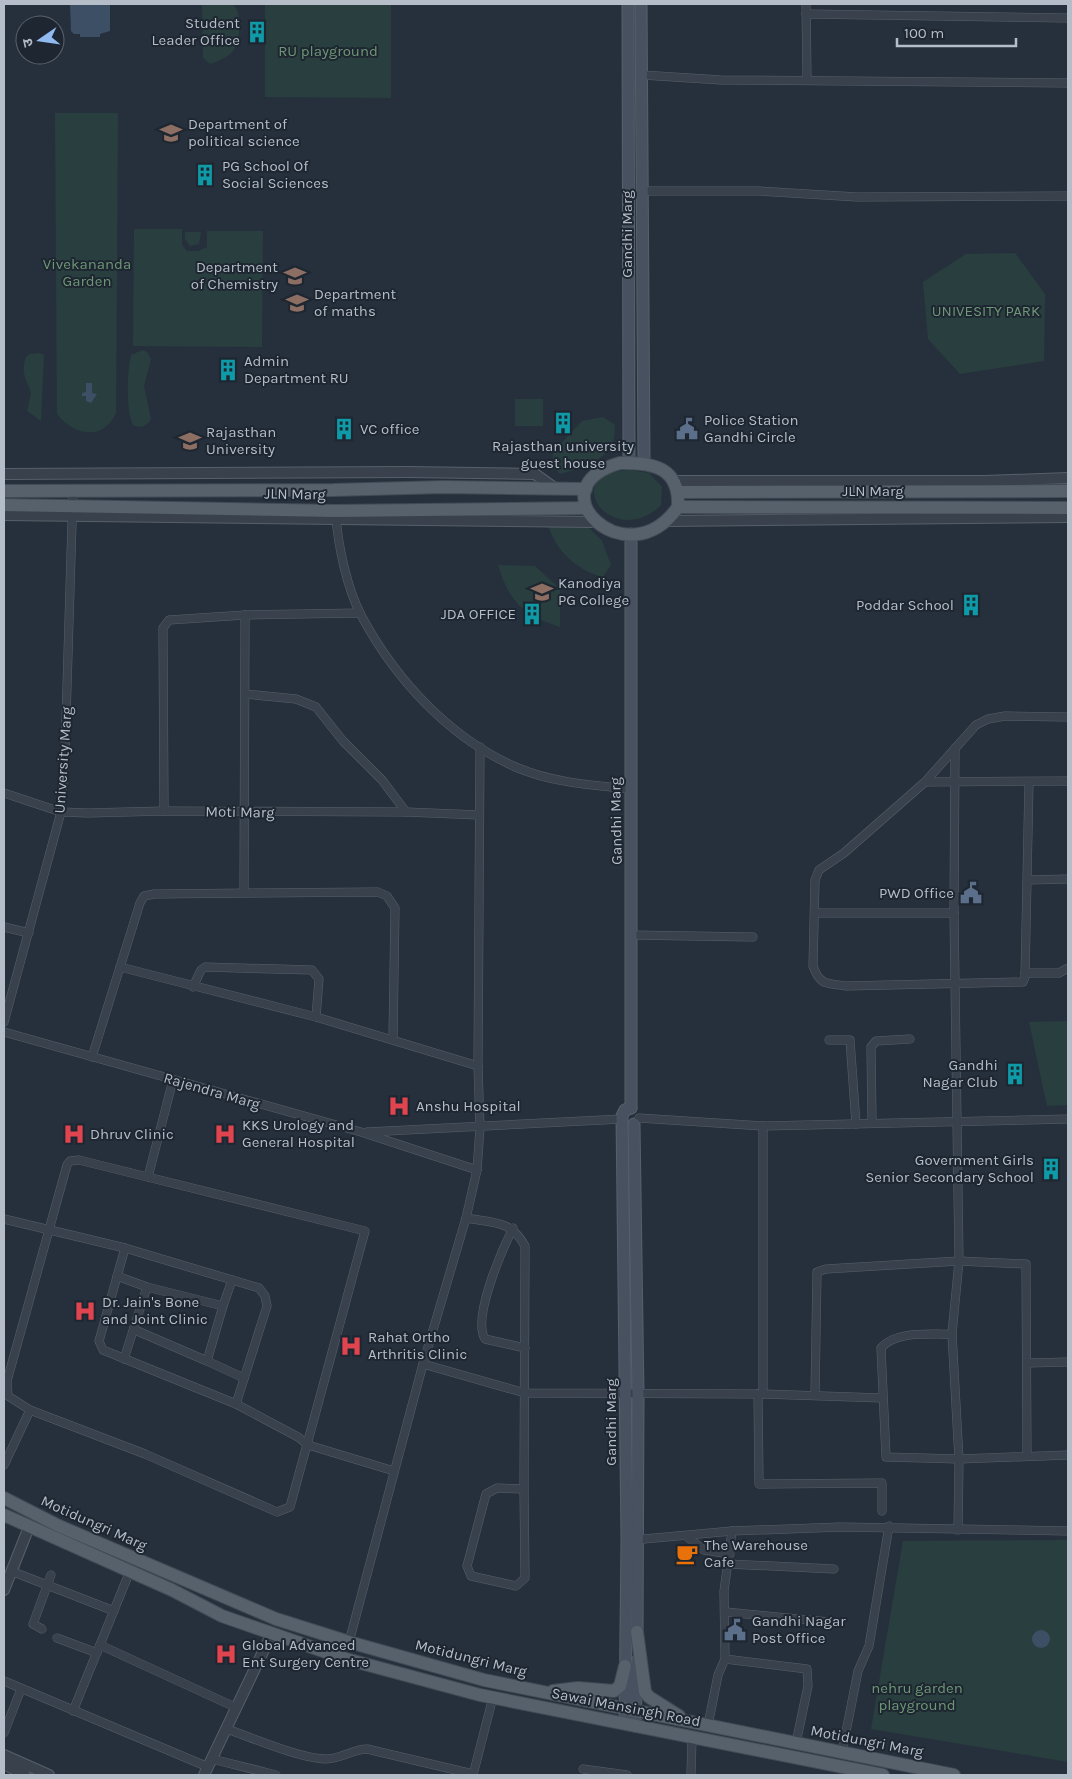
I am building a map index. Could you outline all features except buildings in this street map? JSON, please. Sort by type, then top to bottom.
[{"type":"main road","name":"Gandhi Marg","points":[[628,4],[629,463]]},
{"type":"main road","name":"Gandhi Marg","points":[[641,4],[644,464]]},
{"type":"main road","points":[[629,463],[644,464],[661,469],[677,487],[678,507],[666,520],[645,532],[631,534],[616,533],[596,522],[586,508],[584,498],[586,489],[597,474],[606,467],[629,463]]},
{"type":"main road","name":"JLN Marg","points":[[4,490],[323,490],[444,487],[586,489]]},
{"type":"main road","name":"JLN Marg","points":[[677,487],[1068,491]]},
{"type":"main road","name":"JLN Marg","points":[[4,505],[73,510],[335,515],[586,508]]},
{"type":"main road","name":"JLN Marg","points":[[678,507],[1068,508]]},
{"type":"main road","name":"Gandhi Marg","points":[[630,1709],[625,1666],[632,1540],[626,1395],[629,1120],[638,1112],[631,1108],[631,534]]},
{"type":"main road","points":[[629,1120],[638,1395],[632,1540],[637,1632],[645,1692],[649,1697],[685,1720]]},
{"type":"main road","name":"Motidungri Marg","points":[[4,1498],[59,1526],[267,1615],[349,1642],[484,1680],[954,1775]]},
{"type":"main road","name":"Sawai Mansingh Road","points":[[4,1515],[222,1616],[271,1635],[346,1659],[493,1698],[874,1774]]},
{"type":"main road","points":[[630,1725],[637,1632]]},
{"type":"main road","points":[[546,1693],[560,1689],[578,1688],[614,1691],[620,1686],[625,1666]]},
{"type":"street","points":[[806,4],[807,80]]},
{"type":"street","points":[[806,14],[1068,18]]},
{"type":"street","points":[[642,75],[722,80],[1068,83]]},
{"type":"street","points":[[642,191],[759,191],[857,197],[1068,196]]},
{"type":"street","points":[[4,474],[505,473],[535,474],[556,489]]},
{"type":"street","points":[[677,487],[1068,478]]},
{"type":"street","name":"University Marg","points":[[4,1022],[61,812],[65,752],[73,490]]},
{"type":"street","points":[[4,515],[73,510]]},
{"type":"street","points":[[596,522],[335,515],[346,570],[360,613],[385,653],[413,690],[449,725],[480,747],[518,768],[562,782],[630,789]]},
{"type":"street","points":[[666,520],[1068,517]]},
{"type":"street","points":[[164,811],[163,628],[169,620],[245,615],[360,613]]},
{"type":"street","points":[[244,892],[245,615]]},
{"type":"street","points":[[245,694],[296,699],[316,707],[343,741],[382,780],[406,812]]},
{"type":"street","points":[[1029,782],[1028,880],[1025,972],[1023,982],[846,986],[825,983],[818,978],[812,966],[815,880],[819,870],[844,853],[925,782],[976,725],[988,718],[1005,716],[1068,717]]},
{"type":"street","points":[[349,1642],[423,1364],[466,1218],[477,1170],[480,1128],[478,1066],[480,747]]},
{"type":"street","points":[[955,748],[954,913],[959,1261],[952,1334],[959,1459],[958,1530]]},
{"type":"street","points":[[925,782],[1068,781]]},
{"type":"street","name":"Moti Marg","points":[[4,793],[61,812],[406,812],[480,815]]},
{"type":"street","points":[[1028,880],[1068,879]]},
{"type":"street","points":[[92,1057],[140,903],[144,896],[154,894],[378,892],[387,896],[395,908],[393,1039]]},
{"type":"street","points":[[815,913],[954,913]]},
{"type":"street","points":[[4,928],[29,933]]},
{"type":"street","points":[[630,935],[753,937]]},
{"type":"street","points":[[120,967],[316,1017],[478,1066]]},
{"type":"street","points":[[194,987],[201,970],[205,967],[312,970],[319,979],[316,1017]]},
{"type":"street","points":[[1025,972],[1059,972],[1068,968]]},
{"type":"street","name":"Rajendra Marg","points":[[4,1032],[361,1132],[477,1170]]},
{"type":"street","points":[[872,1123],[871,1047],[876,1040],[910,1038]]},
{"type":"street","points":[[829,1040],[850,1040],[856,1124]]},
{"type":"street","points":[[148,1177],[173,1080]]},
{"type":"street","points":[[361,1132],[629,1120],[763,1126],[1068,1119]]},
{"type":"street","points":[[763,1126],[760,1484],[882,1482],[882,1511]]},
{"type":"street","points":[[79,1160],[365,1231],[290,1507],[277,1512],[145,1454],[30,1410],[11,1399],[7,1390],[7,1381],[51,1231],[70,1161],[79,1160]]},
{"type":"street","points":[[466,1218],[512,1228],[519,1234],[525,1246],[525,1578],[516,1586],[472,1576],[467,1566],[486,1494],[497,1488],[524,1489]]},
{"type":"street","points":[[4,1219],[125,1248],[259,1288],[265,1296],[267,1306],[236,1404]]},
{"type":"street","points":[[512,1228],[493,1273],[480,1326],[485,1339],[525,1348]]},
{"type":"street","points":[[125,1248],[99,1340],[103,1350],[236,1404],[298,1437],[308,1445],[394,1471]]},
{"type":"street","points":[[816,1395],[817,1272],[826,1268],[959,1261],[1026,1264],[1028,1363],[1026,1455]]},
{"type":"street","points":[[117,1276],[147,1287],[223,1306]]},
{"type":"street","points":[[207,1361],[232,1280]]},
{"type":"street","points":[[124,1359],[135,1330],[147,1287]]},
{"type":"street","points":[[135,1330],[244,1378]]},
{"type":"street","points":[[952,1334],[896,1337],[887,1341],[881,1348],[886,1457],[959,1459],[1026,1455],[1068,1455]]},
{"type":"street","points":[[1028,1363],[1068,1362]]},
{"type":"street","points":[[423,1364],[525,1393],[626,1395],[760,1394],[882,1398]]},
{"type":"street","points":[[4,1465],[30,1410]]},
{"type":"street","points":[[632,1540],[732,1532],[889,1526],[958,1530],[1068,1531]]},
{"type":"street","points":[[842,1752],[858,1671],[870,1646],[889,1526]]},
{"type":"street","points":[[4,1590],[29,1527]]},
{"type":"street","points":[[708,1725],[718,1675],[725,1659],[726,1612],[724,1591],[732,1532]]},
{"type":"street","points":[[686,1536],[704,1550],[730,1554]]},
{"type":"street","points":[[728,1564],[834,1569]]},
{"type":"street","points":[[11,1571],[114,1611]]},
{"type":"street","points":[[73,1711],[130,1572]]},
{"type":"street","points":[[42,1629],[33,1624],[51,1575]]},
{"type":"street","points":[[726,1612],[829,1622]]},
{"type":"street","points":[[208,1767],[271,1635]]},
{"type":"street","points":[[58,1638],[98,1649],[237,1708]]},
{"type":"street","points":[[725,1659],[807,1669],[808,1686],[796,1743]]},
{"type":"street","points":[[4,1681],[208,1767],[276,1775]]},
{"type":"street","points":[[4,1733],[21,1689]]},
{"type":"street","points":[[227,1729],[326,1759],[367,1749],[473,1775],[493,1698]]},
{"type":"street","points":[[691,1775],[692,1738]]},
{"type":"street","points":[[4,1755],[49,1775]]},
{"type":"street","points":[[4,1764],[25,1775]]},
{"type":"street","points":[[583,1769],[627,1775]]},
{"type":"green space","points":[[202,4],[233,4],[239,17],[239,35],[236,47],[229,55],[210,64],[203,58]]},
{"type":"green space","name":"RU playground","points":[[265,4],[391,4],[391,98],[265,97]]},
{"type":"green space","name":"Vivekananda Garden","points":[[55,113],[118,113],[116,413],[104,428],[96,432],[79,431],[71,427],[57,414]]},
{"type":"green space","points":[[134,229],[182,229],[182,245],[187,251],[198,251],[207,247],[207,231],[263,231],[262,347],[133,346]]},
{"type":"green space","points":[[185,232],[201,232],[199,244],[190,246],[185,239]]},
{"type":"green space","name":"UNIVESITY PARK","points":[[1015,253],[1045,294],[1044,361],[960,374],[928,339],[923,282],[966,254]]},
{"type":"green space","points":[[143,350],[148,353],[151,359],[144,386],[151,419],[146,425],[139,427],[133,425],[129,410],[128,381],[131,355]]},
{"type":"green space","points":[[39,353],[44,355],[41,421],[27,411],[31,393],[24,368],[26,357],[30,354]]},
{"type":"green space","points":[[515,399],[543,399],[543,426],[515,426]]},
{"type":"green space","points":[[603,417],[615,425],[614,438],[609,448],[591,463],[560,474],[553,466],[553,452],[582,421]]},
{"type":"green space","points":[[628,470],[649,473],[662,487],[661,505],[643,517],[625,520],[610,516],[600,507],[594,495],[596,484],[607,475]]},
{"type":"green space","points":[[548,524],[586,525],[602,541],[611,565],[603,577],[584,570],[568,558],[555,542]]},
{"type":"green space","points":[[498,565],[535,566],[560,589],[560,627],[537,618],[520,606],[507,589]]},
{"type":"green space","points":[[1068,1021],[1068,1105],[1047,1106],[1029,1022]]},
{"type":"green space","name":"nehru garden playground","points":[[1068,1540],[1068,1762],[871,1729],[903,1541]]},
{"type":"water","points":[[70,4],[110,4],[110,31],[100,34],[100,37],[80,37],[80,34],[74,34],[71,31]]},
{"type":"water","points":[[86,383],[92,383],[92,393],[97,394],[91,403],[86,401],[86,396],[82,396],[82,393],[86,392]]},
{"type":"water","points":[[1041,1630],[1047,1633],[1050,1639],[1047,1645],[1041,1648],[1035,1645],[1032,1639],[1035,1633]]},
{"type":"place","name":"Student Leader Office","points":[[257,32]]},
{"type":"place","name":"Department of political science","points":[[171,133]]},
{"type":"place","name":"PG School Of Social Sciences","points":[[205,175]]},
{"type":"place","name":"Department of Chemistry","points":[[295,276]]},
{"type":"place","name":"Department of maths","points":[[297,303]]},
{"type":"place","name":"Admin Department RU","points":[[228,370]]},
{"type":"place","name":"Rajasthan university guest house","points":[[563,423]]},
{"type":"place","name":"VC office","points":[[344,429]]},
{"type":"place","name":"Police Station Gandhi Circle","points":[[687,429]]},
{"type":"place","name":"Rajasthan University","points":[[190,441]]},
{"type":"place","name":"Kanodiya PG College","points":[[542,592]]},
{"type":"place","name":"Poddar School","points":[[971,605]]},
{"type":"place","name":"JDA OFFICE","points":[[532,614]]},
{"type":"place","name":"PWD Office","points":[[971,893]]},
{"type":"place","name":"Gandhi Nagar Club","points":[[1015,1074]]},
{"type":"place","name":"Anshu Hospital","points":[[399,1106]]},
{"type":"place","name":"Dhruv Clinic","points":[[74,1134]]},
{"type":"place","name":"KKS Urology and General Hospital","points":[[225,1134]]},
{"type":"place","name":"Government Girls Senior Secondary School","points":[[1051,1169]]},
{"type":"place","name":"Dr. Jain's Bone and Joint Clinic","points":[[85,1311]]},
{"type":"place","name":"Rahat Ortho Arthritis Clinic","points":[[351,1346]]},
{"type":"place","name":"The Warehouse Cafe","points":[[687,1554]]},
{"type":"place","name":"Gandhi Nagar Post Office","points":[[735,1630]]},
{"type":"place","name":"Global Advanced Ent Surgery Centre","points":[[226,1654]]}]
